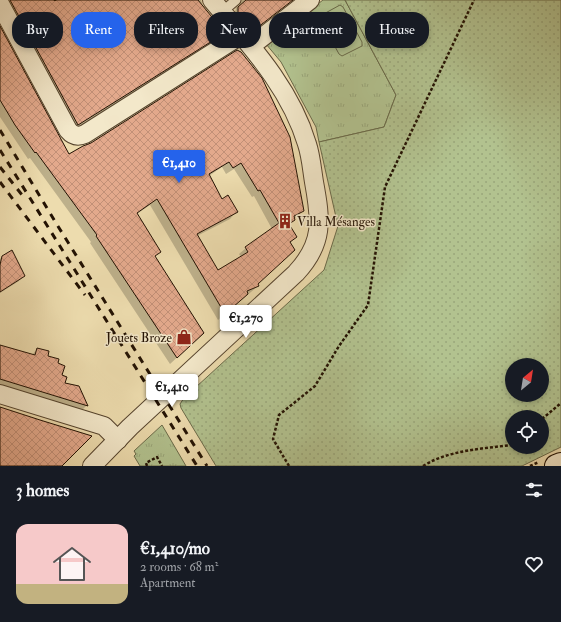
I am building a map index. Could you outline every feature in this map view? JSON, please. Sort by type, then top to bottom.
[{"type":"main road","points":[[556,466],[561,464]]},
{"type":"street","points":[[261,31],[310,0]]},
{"type":"street","points":[[0,4],[68,130],[70,133],[78,136],[85,134],[232,48]]},
{"type":"street","points":[[99,464],[118,440],[226,336],[296,273],[307,260],[315,244],[319,227],[319,208],[307,145],[299,123],[277,81],[253,48]]},
{"type":"street","points":[[0,394],[104,426],[118,440]]},
{"type":"lane","points":[[217,6],[236,0]]},
{"type":"path","points":[[289,466],[273,439],[279,415],[316,386],[339,346],[368,305],[385,187],[474,0]]},
{"type":"path","points":[[549,413],[561,403]]},
{"type":"path","points":[[423,466],[462,451],[505,446]]},
{"type":"path","points":[[147,466],[146,463],[157,457],[162,466]]},
{"type":"green space","points":[[323,0],[345,0],[351,12],[307,12]]},
{"type":"green space","points":[[345,0],[561,0],[561,447],[549,453],[549,410],[505,410],[505,454],[547,454],[522,466],[216,466],[180,404],[184,398],[324,270],[338,226],[319,142],[384,127],[396,95],[371,48],[429,48],[429,12],[365,12],[365,37],[357,22],[357,12],[351,12]]},
{"type":"green space","points":[[340,5],[346,12],[327,12]]},
{"type":"green space","points":[[357,22],[365,37],[365,48],[371,48],[396,95],[384,127],[319,142],[316,127],[281,62],[269,48],[357,48]]},
{"type":"green space","points":[[357,33],[362,42],[362,46],[342,56],[336,48],[357,48]]},
{"type":"green space","points":[[162,425],[186,466],[140,466],[134,456],[136,454],[134,451]]},
{"type":"building","points":[[10,0],[198,0],[208,12],[206,12],[206,45],[78,125],[36,48],[63,48],[63,12],[17,12]]},
{"type":"building","points":[[246,0],[293,0],[278,12],[269,12],[269,19],[261,25],[261,12],[238,12],[238,7]]},
{"type":"building","points":[[0,26],[69,154],[91,143],[237,50],[241,52],[262,78],[290,137],[304,211],[294,216],[295,220],[289,224],[297,237],[290,242],[295,250],[258,284],[259,286],[247,291],[248,294],[225,314],[157,199],[137,213],[161,252],[155,256],[204,333],[177,358],[96,236],[97,235],[36,152],[35,153],[15,125],[0,100]],"holes":[[[229,162],[233,168],[241,163],[258,191],[260,190],[279,223],[245,247],[248,252],[218,270],[197,234],[238,212],[228,195],[222,199],[209,174]]]},
{"type":"building","points":[[12,250],[25,276],[0,292],[0,265],[2,256]]},
{"type":"building","points":[[0,345],[35,355],[37,348],[49,351],[48,356],[59,359],[58,363],[65,366],[62,375],[67,377],[65,383],[79,386],[88,406],[0,379]]},
{"type":"building","points":[[0,407],[92,436],[62,466],[0,466]]},
{"type":"railway","points":[[0,130],[207,466]]},
{"type":"railway","points":[[0,150],[197,466]]},
{"type":"railway","points":[[0,167],[26,200]]},
{"type":"railway","points":[[0,182],[85,295]]},
{"type":"place","name":"Villa Mésanges","points":[[285,221]]},
{"type":"place","name":"Jouets Broze","points":[[184,337]]}]
